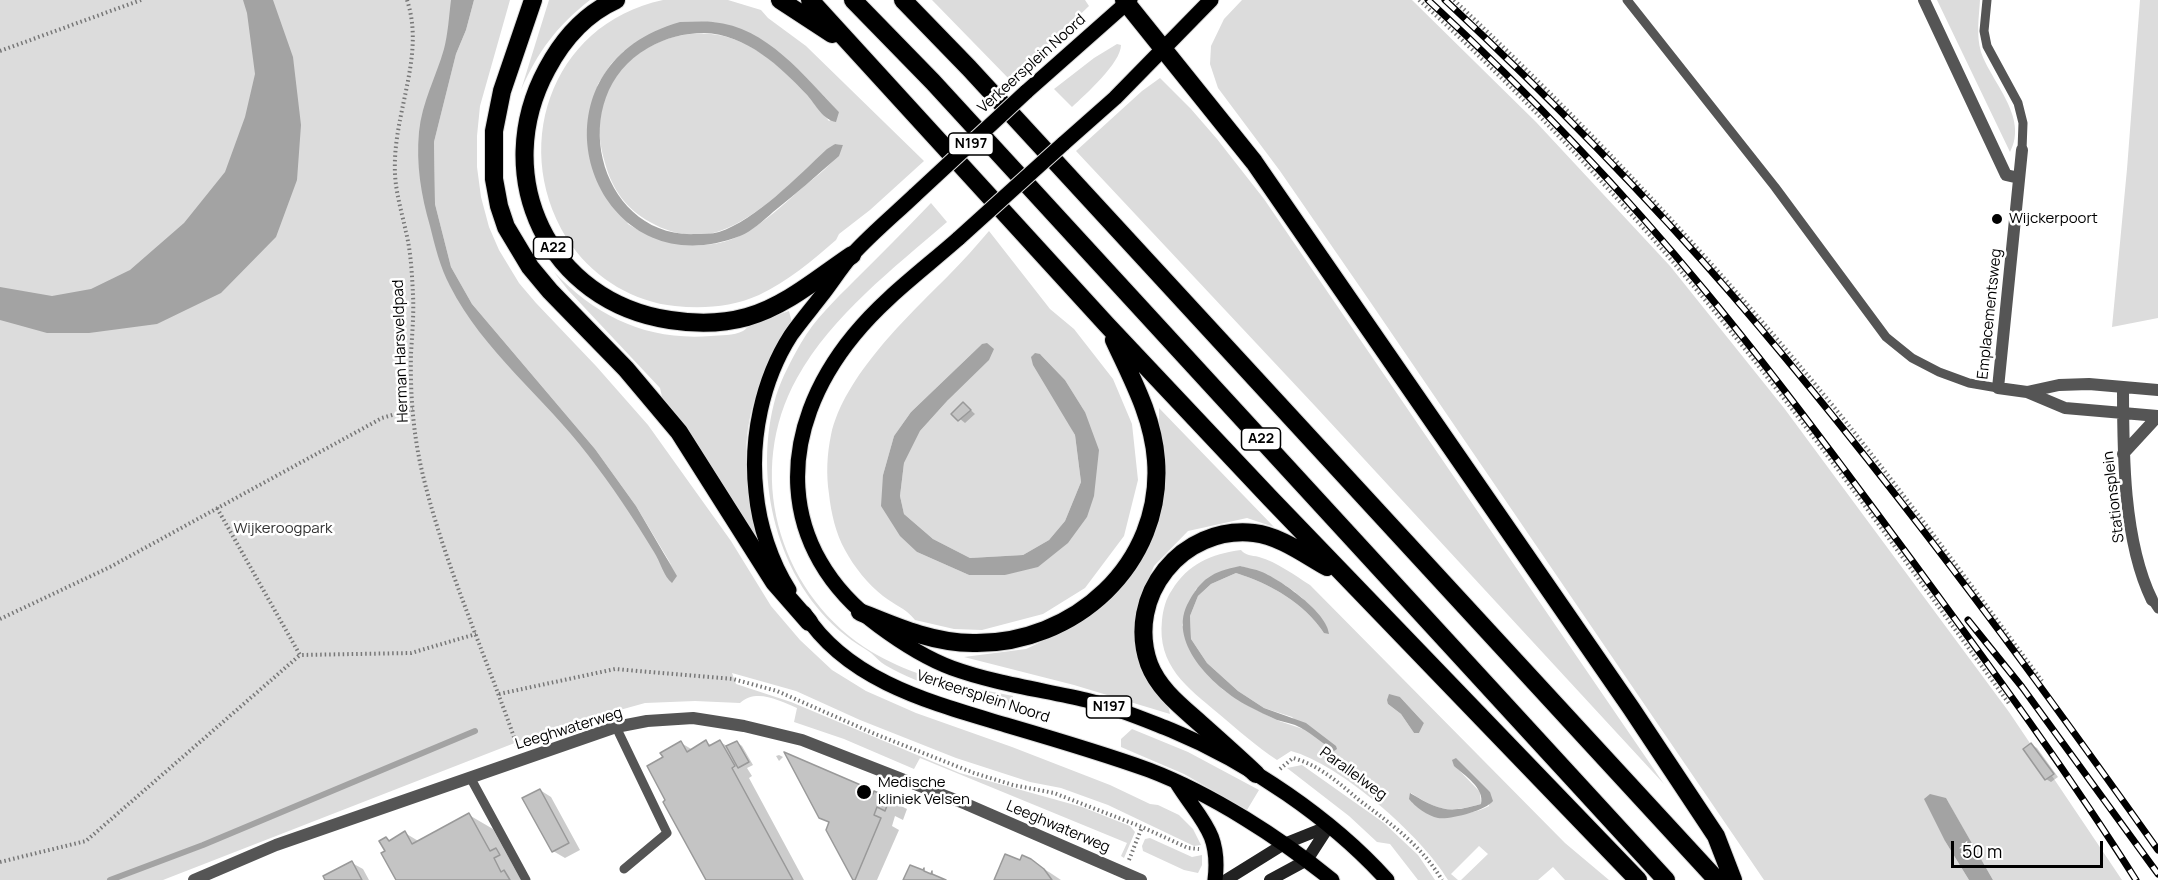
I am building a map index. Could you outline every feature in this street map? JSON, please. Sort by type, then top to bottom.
[{"type":"highway","name":"A22","points":[[532,0],[502,92],[494,131],[494,179],[506,227],[530,267],[550,291],[626,369],[679,432],[774,582],[809,622]]},
{"type":"highway","name":"A22","points":[[616,0],[580,23],[555,53],[539,84],[527,120],[525,182],[531,205],[542,232],[571,272],[584,284],[628,310],[653,318],[711,323],[748,316],[772,307],[852,255]]},
{"type":"highway","name":"A22","points":[[780,0],[854,48]]},
{"type":"highway","name":"A22","points":[[810,0],[1107,325],[1638,880]]},
{"type":"highway","name":"A22","points":[[853,0],[933,82],[1666,880]]},
{"type":"highway","name":"A22","points":[[903,0],[977,76],[1717,880]]},
{"type":"highway","points":[[1127,1],[1162,49],[1254,162],[1716,836],[1733,880]]},
{"type":"highway","name":"A22","points":[[860,612],[917,635],[955,642],[989,643],[1007,641],[1049,630],[1083,612],[1109,589],[1128,563],[1146,528],[1155,492],[1156,461],[1153,436],[1145,407],[1107,325]]},
{"type":"highway","name":"A22","points":[[1263,778],[1159,684],[1149,664],[1143,641],[1144,619],[1149,596],[1161,574],[1175,558],[1194,544],[1217,535],[1254,533],[1275,538],[1345,576]]},
{"type":"main road","name":"N197","points":[[1162,49],[1212,0]]},
{"type":"main road","name":"Verkeersplein Noord","points":[[1127,1],[852,255],[806,314],[783,350],[765,393],[755,441],[754,483],[757,505],[781,578],[809,622],[851,662],[878,678],[946,707],[1151,771],[1221,806],[1306,860]]},
{"type":"main road","name":"Verkeersplein Noord","points":[[1162,49],[1115,98],[876,310],[854,335],[822,383],[810,408],[802,434],[798,464],[798,506],[818,559],[836,587],[860,612],[909,648],[952,668],[1090,701],[1132,715],[1196,742],[1263,778],[1356,848],[1387,880]]},
{"type":"main road","points":[[1178,783],[1207,825],[1212,837],[1216,855],[1215,880]]},
{"type":"main road","name":"N197","points":[[1306,860],[1332,880]]},
{"type":"street","points":[[1924,0],[2006,175],[2019,178]]},
{"type":"street","name":"Emplacementsweg","points":[[2022,150],[1998,388],[2027,392],[2058,406],[2158,416]]},
{"type":"street","name":"Emplacementsweg","points":[[2027,392],[2059,385],[2089,384],[2158,390]]},
{"type":"street","name":"Stationsplein","points":[[2123,387],[2123,454],[2133,535],[2142,582],[2156,604]]},
{"type":"street","name":"Emplacementsweg","points":[[2123,454],[2158,416]]},
{"type":"street","name":"Leeghwaterweg","points":[[194,880],[276,845],[615,728],[647,721],[693,718],[744,726],[802,740],[966,804],[1142,880]]},
{"type":"street","points":[[1226,880],[1284,844],[1329,826]]},
{"type":"street","points":[[1270,880],[1306,860],[1329,826]]},
{"type":"lane","name":"Emplacementsweg","points":[[1987,0],[1984,31],[1987,46],[2018,104],[2023,123],[2022,150]]},
{"type":"lane","points":[[1630,2],[1775,187],[1886,337],[1912,358],[1939,372],[1969,383],[1998,388]]},
{"type":"lane","points":[[615,728],[667,833],[624,869]]},
{"type":"lane","points":[[470,777],[526,880]]},
{"type":"path","points":[[0,51],[141,0]]},
{"type":"path","name":"Herman Harsveldpad","points":[[407,0],[412,14],[414,33],[411,67],[395,143],[395,175],[406,233],[413,297],[411,356],[413,409],[421,466],[438,526],[522,759]]},
{"type":"path","points":[[1419,0],[1571,149],[1700,294],[1787,403],[2010,705]]},
{"type":"path","points":[[1454,0],[1622,166],[1736,291],[1875,458],[2042,681]]},
{"type":"path","points":[[0,619],[110,567],[382,418],[413,409]]},
{"type":"path","points":[[217,508],[300,655]]},
{"type":"path","points":[[0,862],[86,841],[300,655],[411,653],[476,634]]},
{"type":"path","name":"Leeghwaterweg","points":[[499,694],[615,669],[733,679],[777,691],[875,734],[974,773],[1013,785],[1054,793],[1143,827],[1125,872]]},
{"type":"path","name":"Parallelweg","points":[[1263,778],[1293,758],[1305,761],[1325,773],[1404,834],[1431,862],[1442,880]]},
{"type":"green space","name":"Wijkeroogpark","points":[[0,0],[461,0],[432,119],[430,193],[442,249],[463,298],[591,451],[672,566],[636,506],[595,449],[472,304],[451,267],[435,204],[434,142],[456,54],[466,30],[474,0],[510,0],[480,106],[477,136],[477,167],[481,197],[489,227],[499,250],[519,283],[648,425],[731,541],[771,606],[800,640],[832,670],[866,691],[916,713],[1012,747],[1110,785],[1150,804],[1158,805],[1179,815],[1193,829],[1201,845],[1194,846],[1108,805],[1061,788],[1030,782],[956,758],[860,720],[796,691],[732,673],[736,684],[791,702],[960,773],[1082,807],[1130,826],[1135,832],[1124,858],[1121,856],[1127,843],[920,758],[914,769],[844,739],[794,722],[797,708],[776,699],[754,696],[740,703],[695,701],[645,703],[548,730],[163,880],[0,880]]},
{"type":"green space","points":[[549,0],[590,0],[550,40],[534,63],[521,90]]},
{"type":"green space","points":[[663,0],[728,0],[761,10],[768,18],[806,46],[924,161],[818,255],[790,277],[759,295],[728,305],[696,307],[660,304],[631,294],[592,269],[572,246],[553,210],[543,172],[542,134],[550,97],[567,64],[592,35],[624,14]],"holes":[[[713,22],[752,36],[783,57],[839,112],[829,121],[800,87],[778,66],[741,42],[720,35],[698,33],[676,36],[656,44],[637,55],[621,70],[609,88],[601,109],[599,130],[603,157],[616,190],[627,204],[641,217],[666,230],[693,235],[720,231],[766,205],[835,144],[843,145],[825,169],[751,230],[714,244],[669,242],[628,224],[587,136],[589,115],[598,84],[611,64],[624,51]]]},
{"type":"green space","points":[[932,0],[1085,0],[1089,6],[1011,81]]},
{"type":"green space","points":[[1242,0],[1412,0],[1536,122],[1670,266],[1784,408],[2009,712],[2122,880],[1993,880],[1948,802],[1945,841],[1969,880],[1764,880],[1280,171],[1218,88],[1210,64],[1211,46],[1224,19]]},
{"type":"green space","points":[[1937,0],[1980,0],[1979,46],[2012,113],[2015,126],[2015,139],[2010,152]]},
{"type":"green space","points":[[2140,0],[2158,0],[2158,318],[2112,327],[2127,169]]},
{"type":"green space","points":[[1117,44],[1121,45],[1115,61],[1072,107],[1054,89],[1094,58]]},
{"type":"green space","points":[[1160,78],[1217,139],[1264,199],[1664,784],[1076,151],[1142,91]]},
{"type":"green space","points":[[931,203],[947,222],[885,275],[846,313],[828,333],[797,378],[781,414],[773,451],[772,488],[778,525],[791,560],[810,593],[834,622],[864,647],[903,668],[973,690],[1013,696],[1009,710],[945,691],[900,673],[883,664],[845,635],[822,613],[802,586],[787,557],[776,526],[769,493],[767,460],[769,428],[778,389],[787,368],[807,334],[826,310]]},
{"type":"green space","points":[[989,231],[1050,309],[1074,329],[1113,379],[1132,424],[1138,480],[1124,536],[1085,588],[1043,614],[982,630],[954,629],[915,620],[908,612],[877,591],[857,569],[842,544],[834,523],[828,487],[828,457],[831,435],[838,413],[863,369],[897,328]],"holes":[[[982,344],[948,400],[920,431],[904,463],[900,496],[904,514],[933,539],[970,558],[1023,555],[1049,540],[1065,521],[1081,482],[1075,435],[1062,411],[1040,354],[1065,380],[1085,412],[1087,517],[1005,575],[969,575],[917,552],[883,475],[894,436],[911,412]]]},
{"type":"green space","points":[[554,272],[570,288],[606,313],[645,330],[666,334],[688,337],[735,334],[789,311],[792,323],[763,376],[749,424],[746,448],[747,474],[756,534],[751,534],[663,401],[660,388],[568,290]]},
{"type":"green space","points":[[1159,408],[1274,527],[1247,518],[1188,531],[1154,566],[1141,597],[1134,632],[1136,650],[1142,669],[1168,705],[1170,714],[1074,685],[964,657],[1026,649],[1072,627],[1099,605],[1122,580],[1159,461]]},
{"type":"green space","points":[[1241,550],[1266,559],[1310,585],[1565,843],[1609,880],[1565,880],[1553,867],[1538,880],[1461,880],[1488,854],[1479,846],[1451,874],[1458,880],[1448,880],[1420,844],[1379,804],[1356,786],[1311,759],[1291,751],[1277,760],[1247,738],[1196,694],[1169,663],[1164,650],[1162,620],[1166,600],[1178,581],[1193,567],[1220,554]],"holes":[[[1240,566],[1268,576],[1294,591],[1310,607],[1324,633],[1307,613],[1286,596],[1236,573],[1211,584],[1198,596],[1190,616],[1191,639],[1207,663],[1238,691],[1264,708],[1292,717],[1303,729],[1279,721],[1222,689],[1182,625],[1196,589]],[[1400,697],[1424,723],[1419,733],[1414,733],[1401,714],[1388,704]],[[1454,765],[1490,792],[1489,806],[1461,813],[1442,811],[1412,803],[1411,793],[1436,807],[1460,809],[1481,804],[1480,792]]]},
{"type":"green space","points":[[1132,729],[1188,752],[1259,790],[1247,810],[1184,774],[1121,747],[1121,739]]},
{"type":"green space","points":[[1302,765],[1384,823],[1418,855],[1435,880],[1418,880],[1390,844],[1377,842],[1349,816],[1287,768]]},
{"type":"green space","points":[[1150,838],[1192,857],[1202,855],[1202,865],[1198,873],[1184,870],[1143,851],[1142,846],[1145,839]]},
{"type":"shaded area","points":[[243,0],[273,0],[293,57],[301,125],[297,180],[276,237],[221,293],[157,324],[89,333],[47,333],[0,320],[0,287],[52,296],[91,289],[130,270],[184,223],[225,172],[245,117],[255,74],[247,13]]},
{"type":"shaded area","points":[[451,0],[474,0],[466,30],[456,54],[434,142],[435,204],[451,267],[472,304],[595,449],[636,506],[677,576],[672,583],[639,527],[606,479],[571,434],[479,332],[443,271],[424,203],[418,144],[423,110],[445,43]]},
{"type":"shaded area","points":[[680,22],[713,22],[751,33],[783,55],[839,112],[836,122],[831,121],[774,63],[734,39],[697,33],[682,35],[655,44],[621,70],[606,98],[600,130],[603,161],[616,190],[635,214],[663,229],[696,234],[719,232],[762,208],[827,149],[835,144],[843,145],[839,156],[749,231],[740,236],[688,245],[644,234],[612,206],[592,168],[587,125],[599,83],[629,47]]},
{"type":"shaded area","points":[[987,343],[994,349],[989,360],[920,431],[904,463],[900,496],[904,514],[933,539],[970,558],[1023,555],[1049,540],[1065,521],[1081,482],[1075,435],[1033,365],[1031,357],[1035,353],[1040,354],[1065,380],[1085,412],[1099,450],[1094,496],[1087,517],[1068,543],[1038,567],[1005,575],[969,575],[917,552],[900,536],[881,506],[883,475],[894,436],[911,412],[982,344]]},
{"type":"shaded area","points":[[1240,566],[1262,572],[1302,598],[1321,617],[1329,634],[1324,633],[1307,613],[1286,596],[1236,573],[1211,584],[1198,596],[1190,616],[1191,639],[1207,663],[1238,691],[1264,708],[1306,723],[1336,746],[1337,749],[1334,751],[1300,727],[1277,720],[1248,706],[1222,689],[1198,664],[1190,650],[1184,635],[1183,620],[1192,596],[1208,578]]},
{"type":"shaded area","points":[[1389,694],[1400,697],[1424,723],[1419,733],[1414,733],[1401,714],[1388,704]]},
{"type":"shaded area","points":[[1456,758],[1490,792],[1493,801],[1483,808],[1458,816],[1438,818],[1422,811],[1409,799],[1410,793],[1444,809],[1460,809],[1481,804],[1477,787],[1454,766],[1452,760]]},
{"type":"shaded area","points":[[1930,794],[1946,798],[1993,880],[1969,880],[1945,841],[1924,799]]},
{"type":"building","points":[[963,402],[971,410],[958,421],[951,414]]},
{"type":"building","points":[[706,740],[709,746],[720,740],[735,766],[732,768],[793,880],[706,880],[663,802],[665,800],[647,766],[663,757],[660,753],[681,741],[687,752]]},
{"type":"building","points":[[737,741],[749,762],[738,768],[726,746]]},
{"type":"building","points":[[2031,743],[2054,774],[2045,780],[2023,749]]},
{"type":"building","points":[[784,752],[870,789],[868,792],[873,794],[874,791],[890,798],[885,811],[877,807],[874,815],[881,818],[855,880],[826,830],[829,822],[819,818]]},
{"type":"building","points":[[540,789],[569,843],[552,852],[522,798]]},
{"type":"building","points":[[469,813],[490,851],[496,848],[500,855],[494,858],[501,872],[504,870],[510,880],[396,880],[381,853],[385,851],[379,841],[386,837],[389,841],[405,831],[412,844]]},
{"type":"building","points":[[1005,854],[1020,860],[1022,855],[1031,859],[1044,869],[1052,880],[994,880]]},
{"type":"building","points":[[352,861],[362,880],[325,880],[323,876]]},
{"type":"building","points":[[910,865],[923,870],[924,868],[924,871],[931,874],[932,871],[932,874],[946,880],[903,880]]},
{"type":"waterway","points":[[110,880],[203,845],[475,731]]},
{"type":"railway","points":[[1428,0],[1572,142],[1641,216],[1733,325],[1836,458],[1998,677],[2136,880]]},
{"type":"railway","points":[[1445,0],[1520,71],[1629,181],[1733,296],[1845,431],[1952,568],[2158,850]]},
{"type":"railway","points":[[1968,620],[2022,687],[2158,874]]},
{"type":"place","name":"Wijckerpoort","points":[[1997,219]]},
{"type":"place","name":"Medische kliniek Velsen","points":[[864,792]]}]
